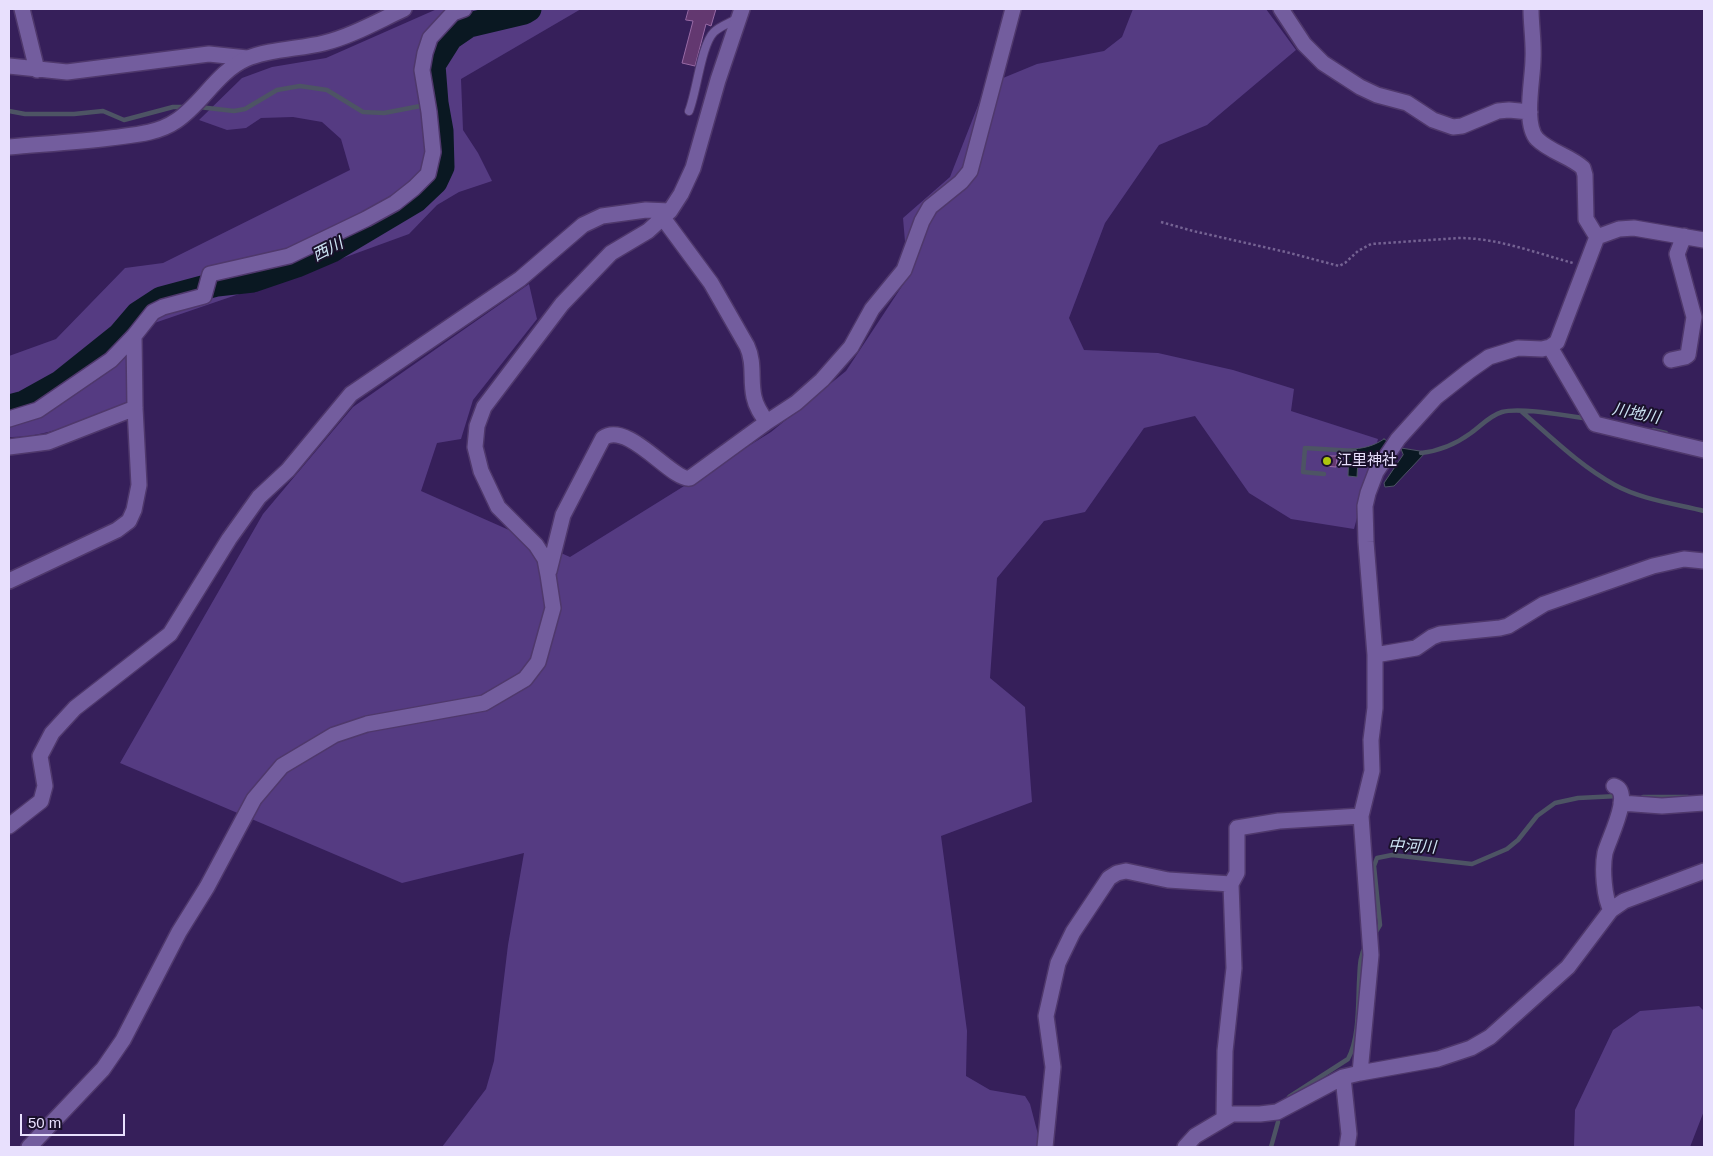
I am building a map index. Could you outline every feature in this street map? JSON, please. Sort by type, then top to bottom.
[{"type":"street","points":[[22,9],[37,70]]},
{"type":"street","points":[[9,66],[67,72],[209,54],[247,58],[324,43],[404,9]]},
{"type":"street","points":[[9,419],[38,410],[111,360],[134,336],[153,312],[163,306],[204,296],[210,274],[289,256],[366,219],[395,203],[414,188],[428,174],[433,152],[422,70],[425,52],[430,38],[454,13],[464,9]]},
{"type":"street","points":[[548,575],[563,515],[603,438],[608,434],[619,434],[648,451],[683,478],[690,478],[796,403],[822,380],[851,347],[872,309],[904,270],[922,221],[930,207],[961,182],[970,171],[1013,9]]},
{"type":"street","points":[[1281,9],[1304,44],[1323,63],[1360,87],[1377,95],[1407,103],[1433,120],[1453,127],[1462,126],[1498,110],[1530,112]]},
{"type":"street","points":[[1530,9],[1533,58],[1530,112],[1532,130],[1536,138],[1583,168],[1585,174],[1586,218],[1597,238]]},
{"type":"street","points":[[29,1147],[103,1069],[123,1040],[179,932],[207,887],[254,799],[282,766],[334,735],[367,724],[484,703],[525,679],[538,662],[553,608],[545,559],[536,545],[498,507],[481,471],[475,447],[477,426],[484,407],[562,304],[611,253],[648,231],[666,214],[681,194],[693,168],[740,14]]},
{"type":"street","points":[[9,147],[139,134],[157,130],[175,122],[188,112],[223,74],[247,58]]},
{"type":"street","points":[[9,826],[41,801],[45,786],[40,756],[52,733],[75,708],[170,634],[229,539],[259,497],[288,470],[351,394],[520,278],[583,225],[602,216],[646,210],[666,214],[712,283],[747,346],[753,365],[754,398],[758,410],[767,422]]},
{"type":"street","points":[[1360,1073],[1370,942],[1361,816],[1372,771],[1371,740],[1375,708],[1375,654],[1365,506],[1376,472],[1398,439],[1436,397],[1468,371],[1490,357],[1518,348],[1542,349],[1550,347],[1557,342],[1597,238],[1619,229],[1634,228],[1704,240]]},
{"type":"street","points":[[1672,360],[1688,355],[1699,318],[1678,261],[1678,248],[1684,236]]},
{"type":"street","points":[[9,581],[109,534],[128,521],[138,499],[139,485],[134,336]]},
{"type":"street","points":[[1550,347],[1595,424],[1704,450]]},
{"type":"street","points":[[9,447],[48,442],[135,408]]},
{"type":"street","points":[[1375,654],[1416,648],[1440,634],[1508,626],[1544,604],[1653,566],[1684,559],[1704,561]]},
{"type":"street","points":[[1611,910],[1606,902],[1604,860],[1620,795],[1662,806],[1704,803]]},
{"type":"street","points":[[1224,1118],[1225,1051],[1234,968],[1231,884],[1237,873],[1237,828],[1279,821],[1361,816]]},
{"type":"street","points":[[1045,1147],[1053,1067],[1046,1016],[1058,963],[1072,932],[1109,878],[1117,873],[1126,871],[1168,880],[1231,884]]},
{"type":"street","points":[[1185,1147],[1196,1136],[1232,1114],[1277,1112],[1343,1077],[1438,1059],[1471,1048],[1490,1037],[1568,967],[1611,910],[1624,901],[1704,871]]},
{"type":"street","points":[[1343,1077],[1349,1134],[1346,1147]]},
{"type":"lane","points":[[689,110],[694,99],[710,38],[715,32],[740,14]]},
{"type":"path","points":[[1161,222],[1339,266],[1345,263],[1358,250],[1371,244],[1459,238],[1473,238],[1499,243],[1586,266]]},
{"type":"path","points":[[1342,462],[1359,463]]},
{"type":"shaded area","points":[[437,9],[581,9],[461,79],[463,130],[478,153],[492,181],[459,192],[437,205],[409,234],[131,331],[129,402],[70,426],[40,434],[9,437],[9,356],[56,339],[125,268],[163,263],[350,170],[341,139],[322,122],[293,117],[261,118],[246,128],[227,130],[199,120],[242,78],[272,67],[326,58]]},
{"type":"shaded area","points":[[1133,9],[1266,9],[1296,50],[1207,125],[1159,145],[1105,223],[1069,318],[1084,350],[1158,353],[1233,370],[1294,389],[1291,411],[1378,439],[1354,529],[1291,519],[1249,493],[1195,416],[1144,428],[1085,512],[1044,521],[997,578],[990,678],[1025,707],[1032,802],[941,836],[967,1031],[966,1076],[990,1090],[1025,1096],[1030,1104],[1040,1147],[442,1147],[486,1089],[494,1061],[508,945],[524,853],[402,883],[120,763],[263,514],[353,407],[529,284],[537,319],[473,400],[461,439],[437,443],[421,491],[570,557],[771,432],[846,371],[908,277],[903,218],[950,177],[986,85],[1037,64],[1104,51],[1122,37]]},
{"type":"shaded area","points":[[1699,1006],[1704,1011],[1704,1111],[1690,1147],[1574,1147],[1575,1110],[1613,1030],[1640,1011]]},
{"type":"water","points":[[1384,439],[1389,442],[1376,455],[1358,459],[1357,477],[1348,476],[1349,449],[1368,447]]},
{"type":"water","points":[[1401,448],[1426,452],[1394,486],[1385,487],[1384,483],[1403,455]]},
{"type":"building","points":[[689,9],[716,9],[711,26],[706,24],[695,66],[682,63],[693,21],[686,20]]},
{"type":"building","name":"江里神社","points":[[1326,456],[1337,456],[1336,467],[1325,466]]},
{"type":"waterway","name":"西川","points":[[9,407],[24,403],[60,383],[120,335],[138,314],[161,299],[217,284],[253,280],[297,265],[332,250],[416,200],[435,182],[442,167],[441,131],[436,103],[433,65],[450,38],[469,25],[524,12],[529,9]]},
{"type":"waterway","points":[[199,107],[234,111],[245,109],[277,90],[300,86],[327,90],[363,112],[384,113],[436,103]]},
{"type":"waterway","points":[[9,111],[25,114],[74,114],[103,111],[124,120],[173,107],[186,107]]},
{"type":"waterway","points":[[1421,453],[1434,451],[1453,444],[1502,412],[1519,410],[1583,418]]},
{"type":"waterway","points":[[1521,411],[1578,460],[1615,485],[1647,498],[1704,511]]},
{"type":"waterway","name":"川地川","points":[[1653,430],[1666,433]]},
{"type":"waterway","points":[[1324,474],[1303,472],[1305,448],[1355,451]]},
{"type":"waterway","name":"中河川","points":[[1374,935],[1380,925],[1374,866],[1377,858],[1392,855],[1472,864],[1507,849],[1518,840],[1537,816],[1555,803],[1578,798],[1618,796]]},
{"type":"waterway","name":"中河川","points":[[1643,797],[1688,797]]},
{"type":"waterway","name":"中河川","points":[[1289,1097],[1348,1059],[1352,1051],[1356,1032],[1360,963],[1366,945]]},
{"type":"waterway","name":"中河川","points":[[1271,1147],[1278,1122]]},
{"type":"place","name":"江里神社","points":[[1327,461]]}]
